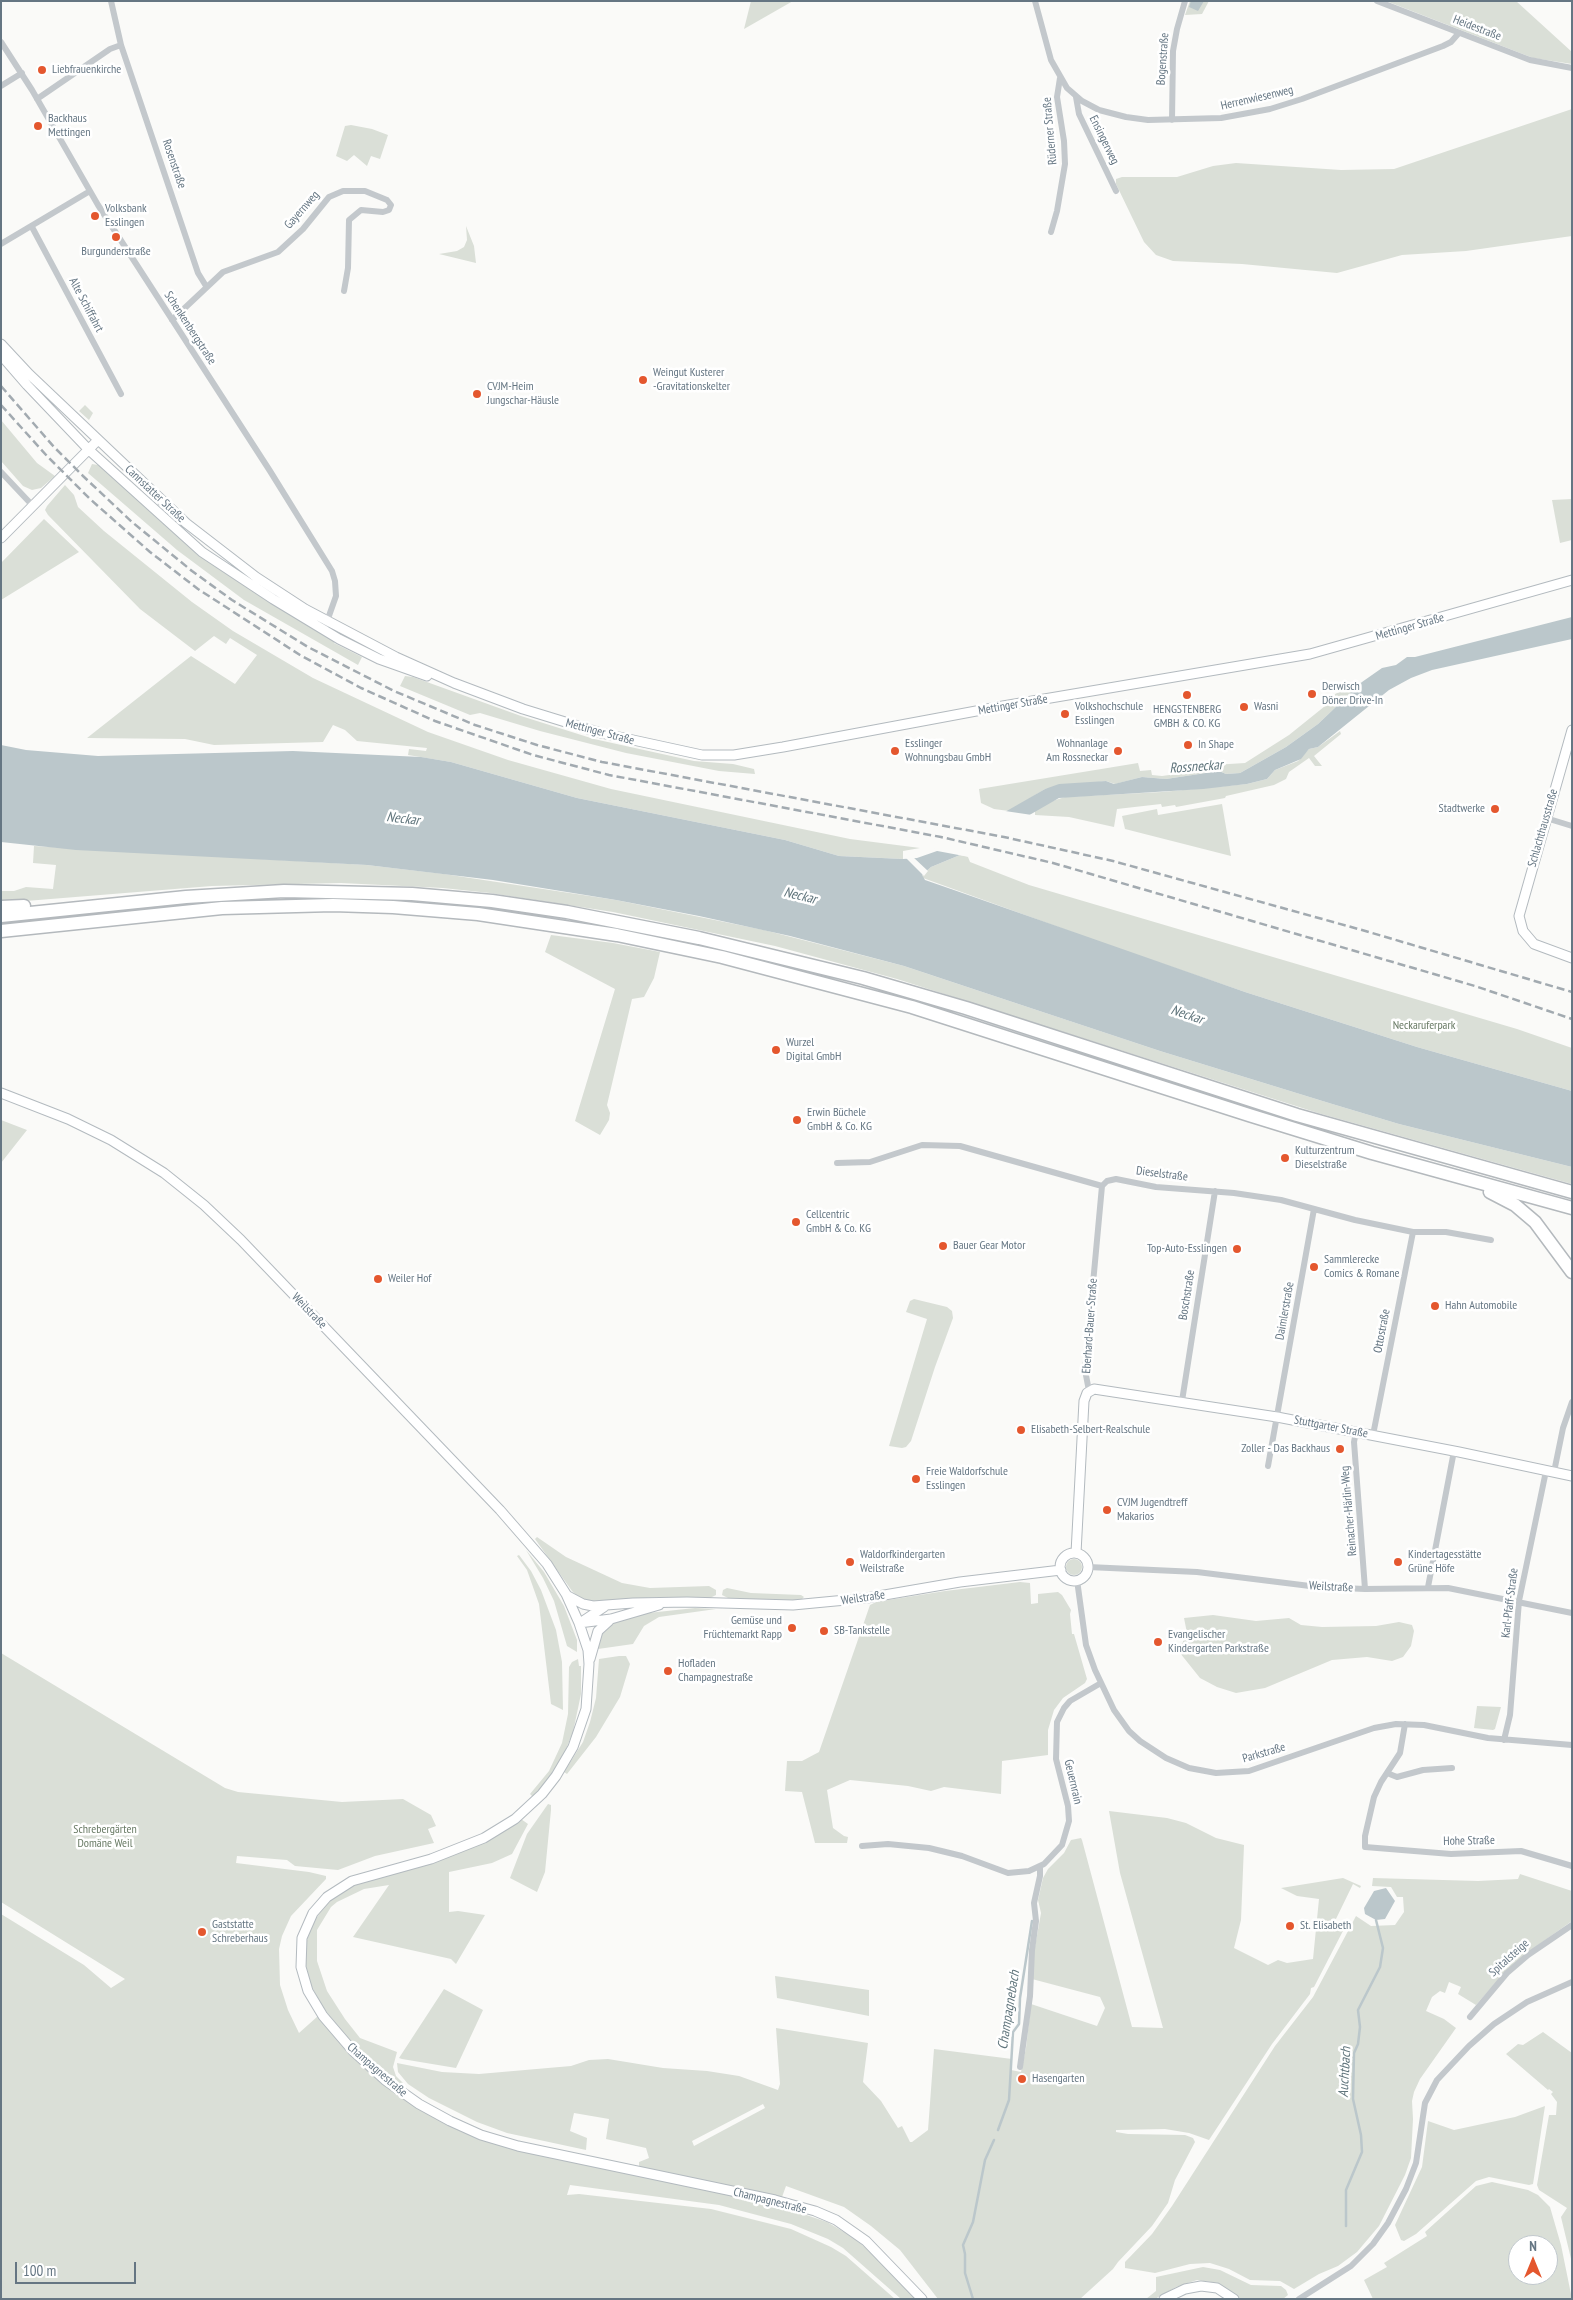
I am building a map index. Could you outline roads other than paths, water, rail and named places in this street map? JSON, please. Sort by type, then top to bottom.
[{"type":"highway","points":[[1,916],[230,893],[366,892],[473,899],[605,918],[767,953],[889,985],[1297,1115],[1572,1192]]},
{"type":"highway","points":[[1,907],[50,904],[102,905]]},
{"type":"highway","points":[[1,931],[222,908],[307,905],[449,911],[565,926],[722,957],[895,1002],[1249,1115],[1572,1208]]},
{"type":"highway","points":[[1,939],[25,929]]},
{"type":"highway","points":[[1463,1178],[1508,1200],[1529,1216],[1545,1234],[1572,1272]]},
{"type":"main road","name":"Cannstatter Straße","points":[[1,344],[29,374],[158,498],[199,534],[326,626]]},
{"type":"main road","name":"Cannstatter Straße","points":[[1,355],[89,450],[199,550],[273,599],[326,626]]},
{"type":"main road","points":[[1,538],[98,440]]},
{"type":"main road","name":"Mettinger Straße","points":[[326,626],[392,664],[454,683],[537,714],[601,733],[686,752],[712,755],[734,754],[1310,654],[1572,580]]},
{"type":"main road","name":"Schlachthausstraße","points":[[1572,730],[1519,916],[1526,936],[1534,944],[1572,958]]},
{"type":"main road","name":"Weilstraße","points":[[1,1093],[68,1119],[111,1140],[164,1173],[204,1205],[242,1240],[500,1510],[539,1554],[566,1594],[579,1623],[611,1619],[645,1611],[664,1603]]},
{"type":"main road","name":"Stuttgarter Straße","points":[[1089,1391],[1099,1389],[1276,1417],[1572,1476]]},
{"type":"main road","name":"Eberhard-Bauer-Straße","points":[[1076,1553],[1084,1401],[1089,1391]]},
{"type":"main road","points":[[1076,1553],[1085,1558],[1088,1567],[1085,1576],[1077,1580],[1067,1579],[1061,1570],[1061,1563],[1064,1557],[1076,1553]]},
{"type":"main road","name":"Weilstraße","points":[[566,1594],[583,1604],[607,1606],[632,1603],[706,1602],[779,1606],[832,1602],[960,1582],[1061,1570]]},
{"type":"main road","points":[[579,1623],[607,1606]]},
{"type":"main road","points":[[589,1664],[595,1638],[600,1628],[611,1619]]},
{"type":"main road","name":"Champagnestraße","points":[[579,1623],[585,1641],[589,1664],[586,1709],[575,1742],[556,1776],[525,1811],[496,1831],[463,1847],[431,1859],[352,1881],[332,1893],[317,1907],[306,1925],[300,1953],[302,1974],[313,2000],[336,2032],[367,2064],[405,2095],[450,2121],[486,2137],[518,2146],[776,2200],[815,2212],[836,2220],[866,2241],[922,2299]]},
{"type":"main road","points":[[1164,2299],[1185,2288],[1201,2286],[1217,2288],[1234,2299]]},
{"type":"street","name":"Rosenstraße","points":[[112,1],[121,44],[198,273],[206,286]]},
{"type":"street","points":[[1035,1],[1049,55],[1060,78]]},
{"type":"street","name":"Bogenstraße","points":[[1172,120],[1173,51],[1185,1]]},
{"type":"street","name":"Heidestraße","points":[[1377,1],[1458,34],[1538,62],[1572,68]]},
{"type":"street","name":"Herrenwiesenweg","points":[[1060,78],[1076,96],[1094,108],[1112,114],[1143,119],[1172,120],[1226,117],[1264,110],[1296,101],[1444,46],[1451,42],[1458,34]]},
{"type":"street","name":"Schenkenbergstraße","points":[[1,42],[37,98],[90,191],[309,532],[333,574],[336,592],[326,626]]},
{"type":"street","points":[[37,98],[110,49],[121,44]]},
{"type":"street","points":[[1,86],[22,73]]},
{"type":"street","name":"Rüderner Straße","points":[[1051,232],[1057,211],[1065,164],[1064,140],[1057,97],[1060,78]]},
{"type":"street","name":"Ensingerweg","points":[[1076,96],[1079,114],[1116,191]]},
{"type":"street","points":[[1,244],[90,191]]},
{"type":"street","name":"Gayernweg","points":[[206,286],[226,270],[278,252],[303,229],[324,201],[332,195],[343,191],[365,191],[388,200],[391,205],[389,210],[383,212],[361,210],[350,220],[348,268],[344,292]]},
{"type":"street","name":"Alte Schiffahrt","points":[[32,227],[121,394]]},
{"type":"street","points":[[172,320],[206,286]]},
{"type":"street","points":[[1,472],[33,506]]},
{"type":"street","points":[[1546,818],[1572,826]]},
{"type":"street","name":"Dieselstraße","points":[[837,1163],[870,1162],[922,1145],[960,1146],[1102,1186],[1108,1181],[1116,1179],[1152,1186],[1215,1191],[1277,1200],[1359,1221],[1413,1232],[1446,1232],[1491,1240]]},
{"type":"street","name":"Eberhard-Bauer-Straße","points":[[1089,1391],[1085,1370],[1102,1186]]},
{"type":"street","name":"Boschstraße","points":[[1182,1402],[1215,1191]]},
{"type":"street","name":"Daimlerstraße","points":[[1268,1466],[1314,1209]]},
{"type":"street","name":"Ottostraße","points":[[1373,1435],[1413,1232]]},
{"type":"street","name":"Karl-Pfaff-Straße","points":[[1504,1740],[1510,1715],[1519,1601],[1550,1472],[1572,1402]]},
{"type":"street","name":"Reinacher-Härlin-Weg","points":[[1356,1432],[1354,1442],[1365,1589]]},
{"type":"street","points":[[1428,1587],[1454,1451]]},
{"type":"street","name":"Weilstraße","points":[[1088,1567],[1187,1571],[1288,1584],[1365,1589],[1453,1588],[1572,1613]]},
{"type":"street","name":"Parkstraße","points":[[1077,1580],[1086,1645],[1100,1683],[1119,1718],[1140,1741],[1173,1762],[1202,1771],[1228,1773],[1249,1770],[1374,1728],[1405,1724],[1435,1726],[1504,1740],[1572,1745]]},
{"type":"street","name":"Geuernrain","points":[[862,1846],[888,1844],[929,1848],[962,1856],[1008,1873],[1024,1873],[1040,1867],[1059,1849],[1066,1836],[1069,1822],[1068,1806],[1056,1759],[1056,1733],[1059,1716],[1070,1701],[1100,1683]]},
{"type":"street","points":[[1405,1724],[1400,1753],[1387,1773],[1397,1777],[1423,1770],[1452,1768]]},
{"type":"street","name":"Hohe Straße","points":[[1387,1773],[1374,1797],[1365,1836],[1365,1848],[1451,1854],[1525,1851],[1572,1866]]},
{"type":"street","points":[[1020,2067],[1030,1996],[1032,1950],[1036,1921],[1034,1903],[1040,1867]]},
{"type":"street","name":"Spitalsteige","points":[[1470,2017],[1507,1973],[1528,1955],[1572,1925]]},
{"type":"street","points":[[1299,2299],[1351,2266],[1373,2244],[1388,2223],[1406,2190],[1416,2163],[1425,2103],[1437,2080],[1469,2046],[1494,2024],[1527,2002],[1572,1982]]},
{"type":"water","points":[[1191,1],[1204,1],[1198,11],[1189,7]]},
{"type":"water","name":"Neckar","points":[[1572,617],[1572,639],[1432,670],[1411,678],[1389,690],[1318,747],[1309,749],[1301,759],[1275,770],[1267,779],[1247,784],[1203,789],[1059,798],[960,855],[931,867],[922,875],[925,880],[1245,992],[1417,1047],[1572,1091],[1572,1167],[1399,1124],[1329,1103],[1160,1051],[904,966],[790,936],[699,916],[493,880],[367,865],[76,850],[1,842],[1,745],[26,750],[98,756],[293,751],[421,757],[451,762],[577,798],[785,840],[839,856],[917,858],[937,851],[1045,789],[1059,784],[1106,781],[1114,784],[1142,777],[1166,779],[1219,771],[1226,774],[1240,773],[1286,747],[1318,724],[1362,682],[1382,668],[1396,665],[1407,657],[1415,657]]},
{"type":"water","points":[[1386,1888],[1395,1901],[1385,1919],[1376,1920],[1365,1914],[1364,1908],[1374,1891]]},
{"type":"waterway","name":"Auchtbach","points":[[1346,2226],[1346,2190],[1362,2152],[1361,2135],[1353,2099],[1354,2053],[1358,2044],[1360,2027],[1358,2010],[1380,1967],[1383,1948],[1376,1920]]},
{"type":"waterway","name":"Champagnebach","points":[[998,2130],[1009,2100],[1013,2032],[1019,2024],[1020,1998],[1032,1921]]},
{"type":"waterway","name":"Champagnebach","points":[[973,2299],[965,2273],[963,2245],[973,2222],[985,2160],[994,2140]]},
{"type":"railway","points":[[1,386],[54,447],[132,522],[192,571],[232,600],[308,647],[394,691],[475,725],[537,745],[602,762],[1004,837],[1113,861],[1362,930],[1572,992]]},
{"type":"railway","points":[[1,405],[47,456],[90,499],[150,552],[198,589],[300,655],[361,688],[435,721],[533,755],[609,775],[941,837],[1053,863],[1475,986],[1572,1019]]},
{"type":"place","name":"Liebfrauenkirche","points":[[42,70]]},
{"type":"place","name":"Backhaus Mettingen","points":[[38,126]]},
{"type":"place","name":"Volksbank Esslingen","points":[[95,216]]},
{"type":"place","name":"Burgunderstraße","points":[[116,237]]},
{"type":"place","name":"Weingut Kusterer -Gravitationskelter","points":[[643,380]]},
{"type":"place","name":"CVJM-Heim Jungschar-Häusle","points":[[477,394]]},
{"type":"place","name":"Derwisch Döner Drive-In","points":[[1312,694]]},
{"type":"place","name":"HENGSTENBERG GMBH & CO. KG","points":[[1187,695]]},
{"type":"place","name":"Wasni","points":[[1244,707]]},
{"type":"place","name":"Volkshochschule Esslingen","points":[[1065,714]]},
{"type":"place","name":"In Shape","points":[[1188,745]]},
{"type":"place","name":"Esslinger Wohnungsbau GmbH","points":[[895,751]]},
{"type":"place","name":"Wohnanlage Am Rossneckar","points":[[1118,751]]},
{"type":"place","name":"Stadtwerke","points":[[1495,809]]},
{"type":"place","name":"Wurzel Digital GmbH","points":[[776,1050]]},
{"type":"place","name":"Erwin Büchele GmbH & Co. KG","points":[[797,1120]]},
{"type":"place","name":"Kulturzentrum Dieselstraße","points":[[1285,1158]]},
{"type":"place","name":"Cellcentric GmbH & Co. KG","points":[[796,1222]]},
{"type":"place","name":"Bauer Gear Motor","points":[[943,1246]]},
{"type":"place","name":"Top-Auto-Esslingen","points":[[1237,1249]]},
{"type":"place","name":"Sammlerecke Comics & Romane","points":[[1314,1267]]},
{"type":"place","name":"Weiler Hof","points":[[378,1279]]},
{"type":"place","name":"Hahn Automobile","points":[[1435,1306]]},
{"type":"place","name":"Elisabeth-Selbert-Realschule","points":[[1021,1430]]},
{"type":"place","name":"Zoller - Das Backhaus","points":[[1340,1449]]},
{"type":"place","name":"Freie Waldorfschule Esslingen","points":[[916,1479]]},
{"type":"place","name":"CVJM Jugendtreff Makarios","points":[[1107,1510]]},
{"type":"place","name":"Waldorfkindergarten Weilstraße","points":[[850,1562]]},
{"type":"place","name":"Kindertagesstätte Grüne Höfe","points":[[1398,1562]]},
{"type":"place","name":"Gemüse und Früchtemarkt Rapp","points":[[792,1628]]},
{"type":"place","name":"SB-Tankstelle","points":[[824,1631]]},
{"type":"place","name":"Evangelischer Kindergarten Parkstraße","points":[[1158,1642]]},
{"type":"place","name":"Hofladen Champagnestraße","points":[[668,1671]]},
{"type":"place","name":"St. Elisabeth","points":[[1290,1926]]},
{"type":"place","name":"Gaststatte Schreberhaus","points":[[202,1932]]},
{"type":"place","name":"Hasengarten","points":[[1022,2079]]},
{"type":"water label","name":"Rossneckar","points":[[1196,767]]},
{"type":"park label","name":"Neckaruferpark","points":[[1424,1026]]},
{"type":"park label","name":"Schrebergärten Domäne Weil","points":[[105,1837]]}]
